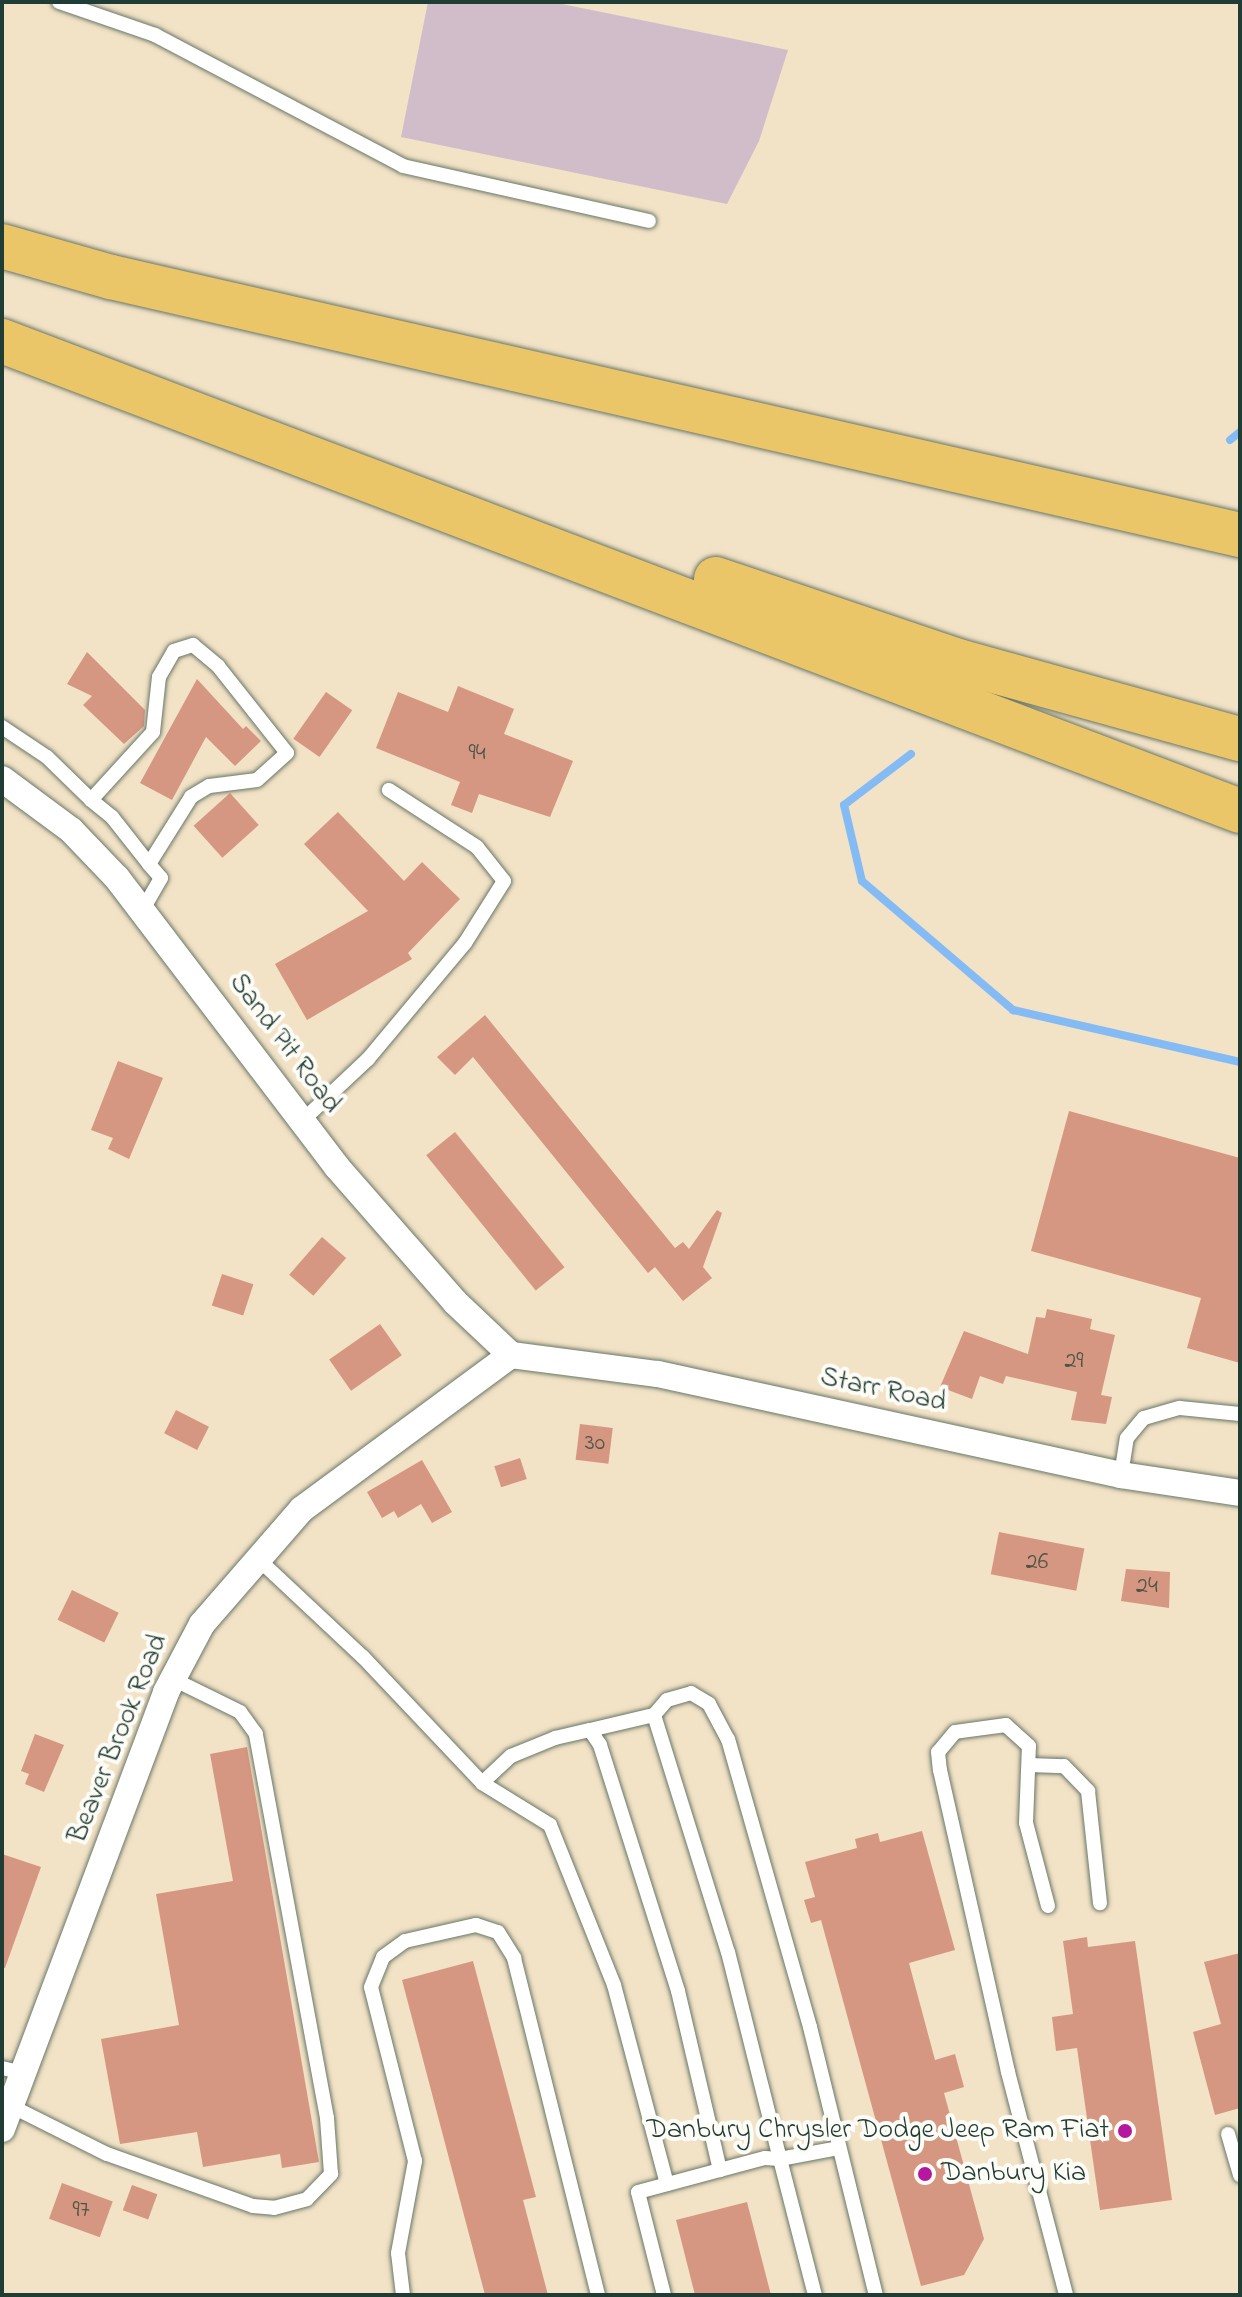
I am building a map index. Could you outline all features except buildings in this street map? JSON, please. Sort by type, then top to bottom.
[{"type":"highway","points":[[2,246],[125,280],[1240,535]]},
{"type":"highway","points":[[2,339],[414,464],[866,631],[1042,686],[1240,739]]},
{"type":"highway","points":[[2,339],[1240,811]]},
{"type":"highway","points":[[861,446],[1240,513]]},
{"type":"street","name":"Sand Pit Road","points":[[2,779],[71,830],[142,911],[302,1121],[455,1302],[511,1355]]},
{"type":"street","name":"Starr Road","points":[[511,1355],[658,1374],[1121,1475],[1240,1493]]},
{"type":"street","name":"Beaver Brook Road","points":[[6,2118],[13,2070],[173,1679],[202,1624],[256,1557],[302,1509],[511,1355]]},
{"type":"lane","points":[[59,2],[155,35],[403,166],[649,221]]},
{"type":"lane","points":[[91,800],[115,768],[153,732],[159,677],[174,651],[193,645],[218,666],[287,753],[257,780],[209,786],[191,797],[149,864]]},
{"type":"lane","points":[[2,727],[47,757],[91,800],[161,878],[142,911]]},
{"type":"lane","points":[[302,1121],[368,1059],[402,1012],[465,943],[504,881],[477,847],[389,790]]},
{"type":"lane","points":[[1121,1475],[1127,1438],[1144,1418],[1180,1408],[1240,1414]]},
{"type":"lane","points":[[256,1557],[363,1657],[482,1783],[550,1825],[614,1985],[667,2184]]},
{"type":"lane","points":[[6,2118],[253,2206],[299,2202],[331,2174],[327,2118],[256,1734],[240,1712],[173,1679]]},
{"type":"lane","points":[[482,1783],[511,1756],[590,1730],[654,1715],[667,1700],[691,1693],[709,1704],[728,1739],[810,2027],[876,2295]]},
{"type":"lane","points":[[654,1715],[728,1952],[815,2295]]},
{"type":"lane","points":[[1048,1906],[1026,1823],[1029,1746],[1006,1725],[955,1732],[938,1752],[1005,2057],[1066,2295]]},
{"type":"lane","points":[[590,1730],[609,1765],[664,1940],[720,2170]]},
{"type":"lane","points":[[1029,1765],[1064,1766],[1088,1791],[1100,1903]]},
{"type":"lane","points":[[403,2295],[398,2253],[415,2161],[371,1987],[383,1957],[405,1941],[476,1925],[498,1932],[514,1958],[598,2295]]},
{"type":"lane","points":[[1228,2134],[1240,2175]]},
{"type":"lane","points":[[664,2295],[638,2192],[720,2170],[838,2148]]},
{"type":"shaded area","points":[[428,2],[552,2],[788,50],[759,141],[727,204],[401,137]]},
{"type":"waterway","points":[[1230,440],[1240,432]]},
{"type":"waterway","points":[[911,754],[844,805],[862,881],[1013,1010],[1240,1062]]},
{"type":"place","name":"Danbury Chrysler Dodge Jeep Ram Fiat","points":[[1125,2131]]},
{"type":"place","name":"Danbury Kia","points":[[925,2174]]}]
